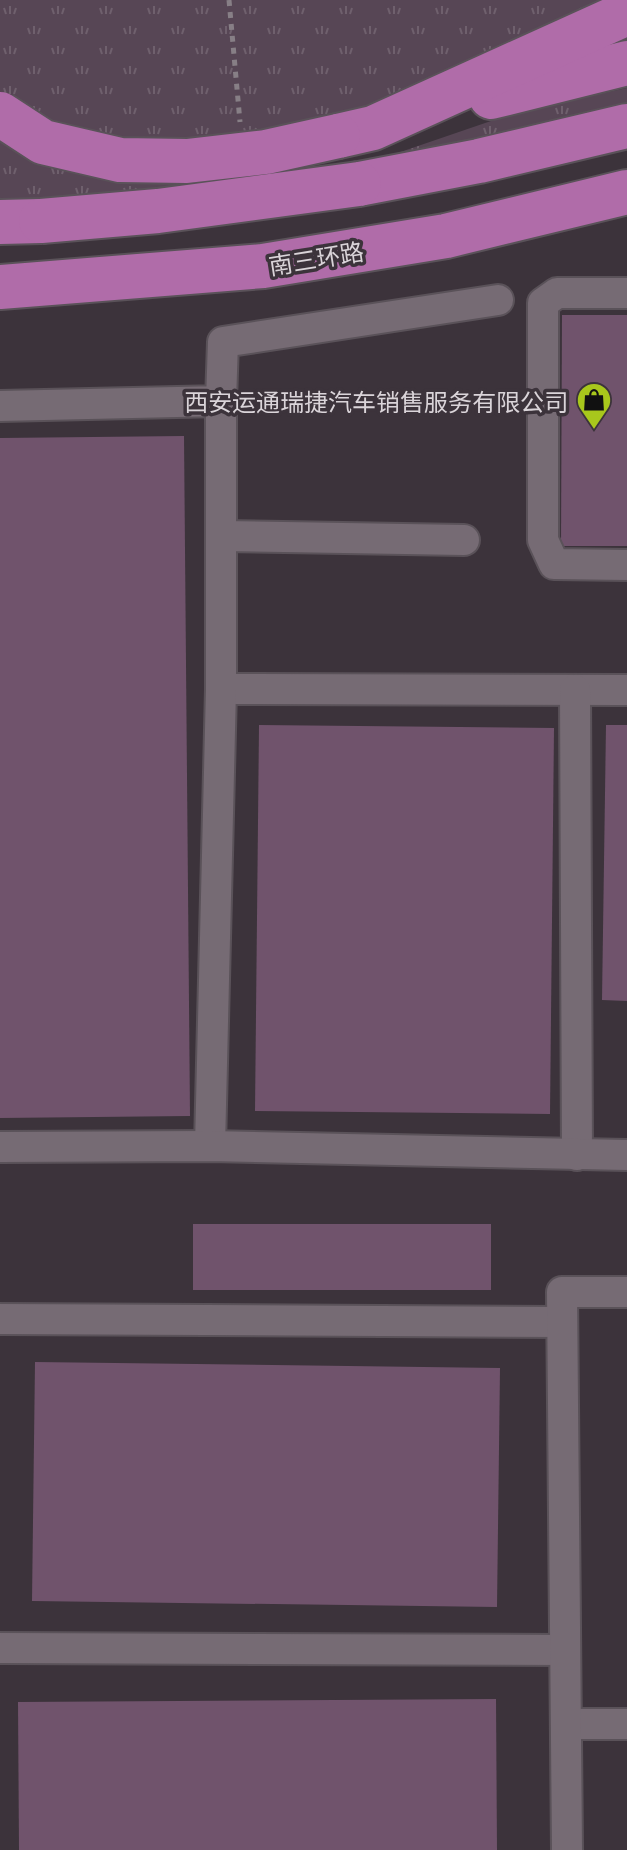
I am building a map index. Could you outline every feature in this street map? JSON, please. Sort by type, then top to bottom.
[{"type":"highway","points":[[356,132],[627,13]]},
{"type":"highway","points":[[0,114],[43,142],[120,160],[187,161],[266,152],[356,132],[627,63]]},
{"type":"highway","points":[[20,221],[158,211],[359,184],[479,161],[627,126]]},
{"type":"highway","name":"南三环路","points":[[0,287],[263,266],[446,236],[627,192]]},
{"type":"street","points":[[627,293],[557,293],[543,303],[543,540],[554,564],[627,565]]},
{"type":"street","points":[[210,1146],[221,689],[223,342],[498,300]]},
{"type":"street","points":[[0,406],[221,401]]},
{"type":"street","points":[[222,536],[464,540]]},
{"type":"street","points":[[221,689],[627,690]]},
{"type":"street","points":[[575,690],[577,1155]]},
{"type":"street","points":[[0,1147],[210,1146],[627,1155]]},
{"type":"street","points":[[567,1850],[562,1292],[627,1292]]},
{"type":"street","points":[[0,1319],[562,1322]]},
{"type":"street","points":[[0,1648],[565,1650]]},
{"type":"street","points":[[567,1724],[627,1724]]},
{"type":"green space","points":[[0,0],[627,0],[288,139],[295,183],[0,208]]},
{"type":"green space","points":[[627,88],[627,114],[345,171],[517,112]]},
{"type":"building","name":"西安运通瑞捷汽车销售服务有限公司","points":[[562,315],[627,315],[627,546],[561,546]]},
{"type":"building","points":[[184,436],[190,1116],[0,1118],[0,438]]},
{"type":"building","points":[[259,725],[554,728],[550,1114],[255,1111]]},
{"type":"building","points":[[606,725],[627,725],[627,1001],[602,1000]]},
{"type":"building","points":[[193,1224],[491,1224],[491,1290],[193,1290]]},
{"type":"building","points":[[35,1362],[500,1368],[497,1607],[32,1601]]},
{"type":"building","points":[[496,1699],[497,1850],[19,1850],[18,1702]]},
{"type":"place","name":"西安运通瑞捷汽车销售服务有限公司","points":[[594,431]]}]
